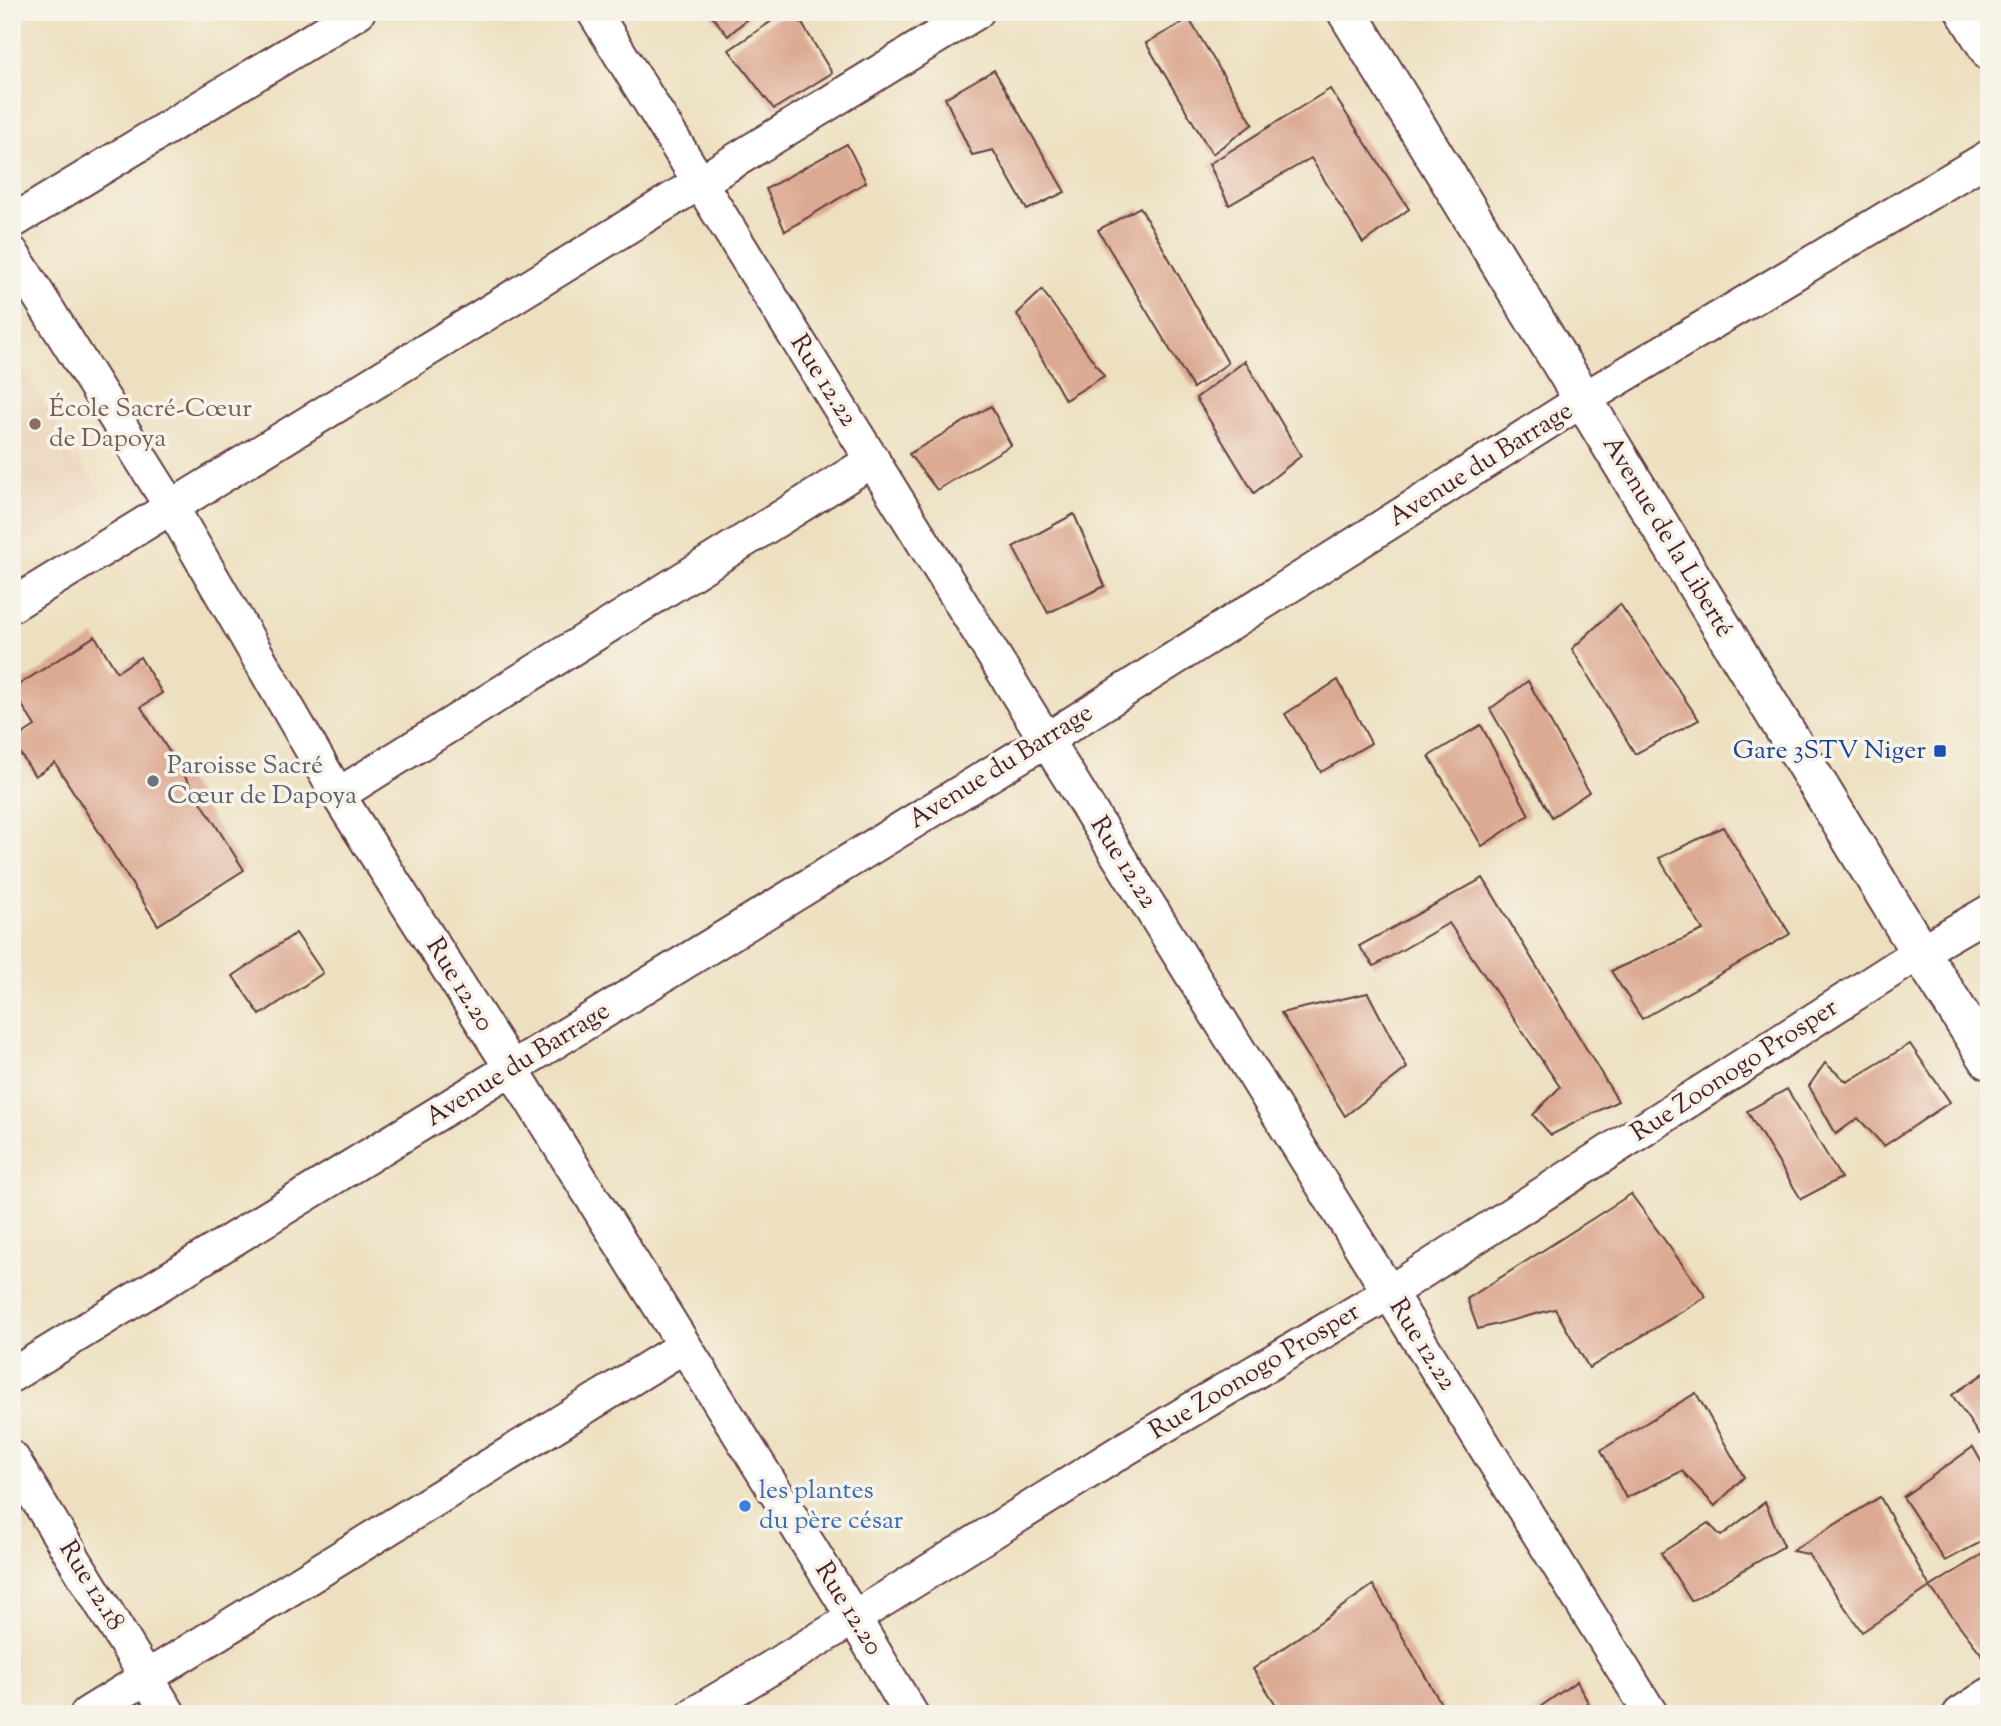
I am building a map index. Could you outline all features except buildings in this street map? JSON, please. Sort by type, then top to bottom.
[{"type":"main road","name":"Avenue de la Liberté","points":[[1348,12],[1920,952],[1989,1060]]},
{"type":"street","points":[[12,222],[358,12]]},
{"type":"street","name":"Rue 12.22","points":[[594,12],[1651,1714]]},
{"type":"street","points":[[12,605],[977,12]]},
{"type":"street","points":[[1963,12],[1989,54]]},
{"type":"street","name":"Avenue du Barrage","points":[[12,1375],[1046,740],[1584,399],[1989,157]]},
{"type":"street","name":"Rue 12.20","points":[[12,253],[172,508],[338,795],[512,1069],[911,1714]]},
{"type":"street","points":[[338,795],[873,460]]},
{"type":"street","name":"Rue Zoonogo Prosper","points":[[694,1714],[1125,1449],[1390,1293],[1920,952],[1989,912]]},
{"type":"street","points":[[87,1714],[684,1346]]},
{"type":"street","name":"Rue 12.18","points":[[12,1458],[169,1714]]},
{"type":"street","points":[[1959,1714],[1989,1695]]},
{"type":"shaded area","name":"École Sacré-Cœur de Dapoya","points":[[12,353],[102,495],[12,552]]},
{"type":"place","name":"École Sacré-Cœur de Dapoya","points":[[35,424]]},
{"type":"place","name":"Gare 3STV Niger","points":[[1940,751]]},
{"type":"place","name":"Paroisse Sacré Cœur de Dapoya","points":[[153,781]]},
{"type":"place","name":"les plantes du père césar","points":[[745,1506]]}]
